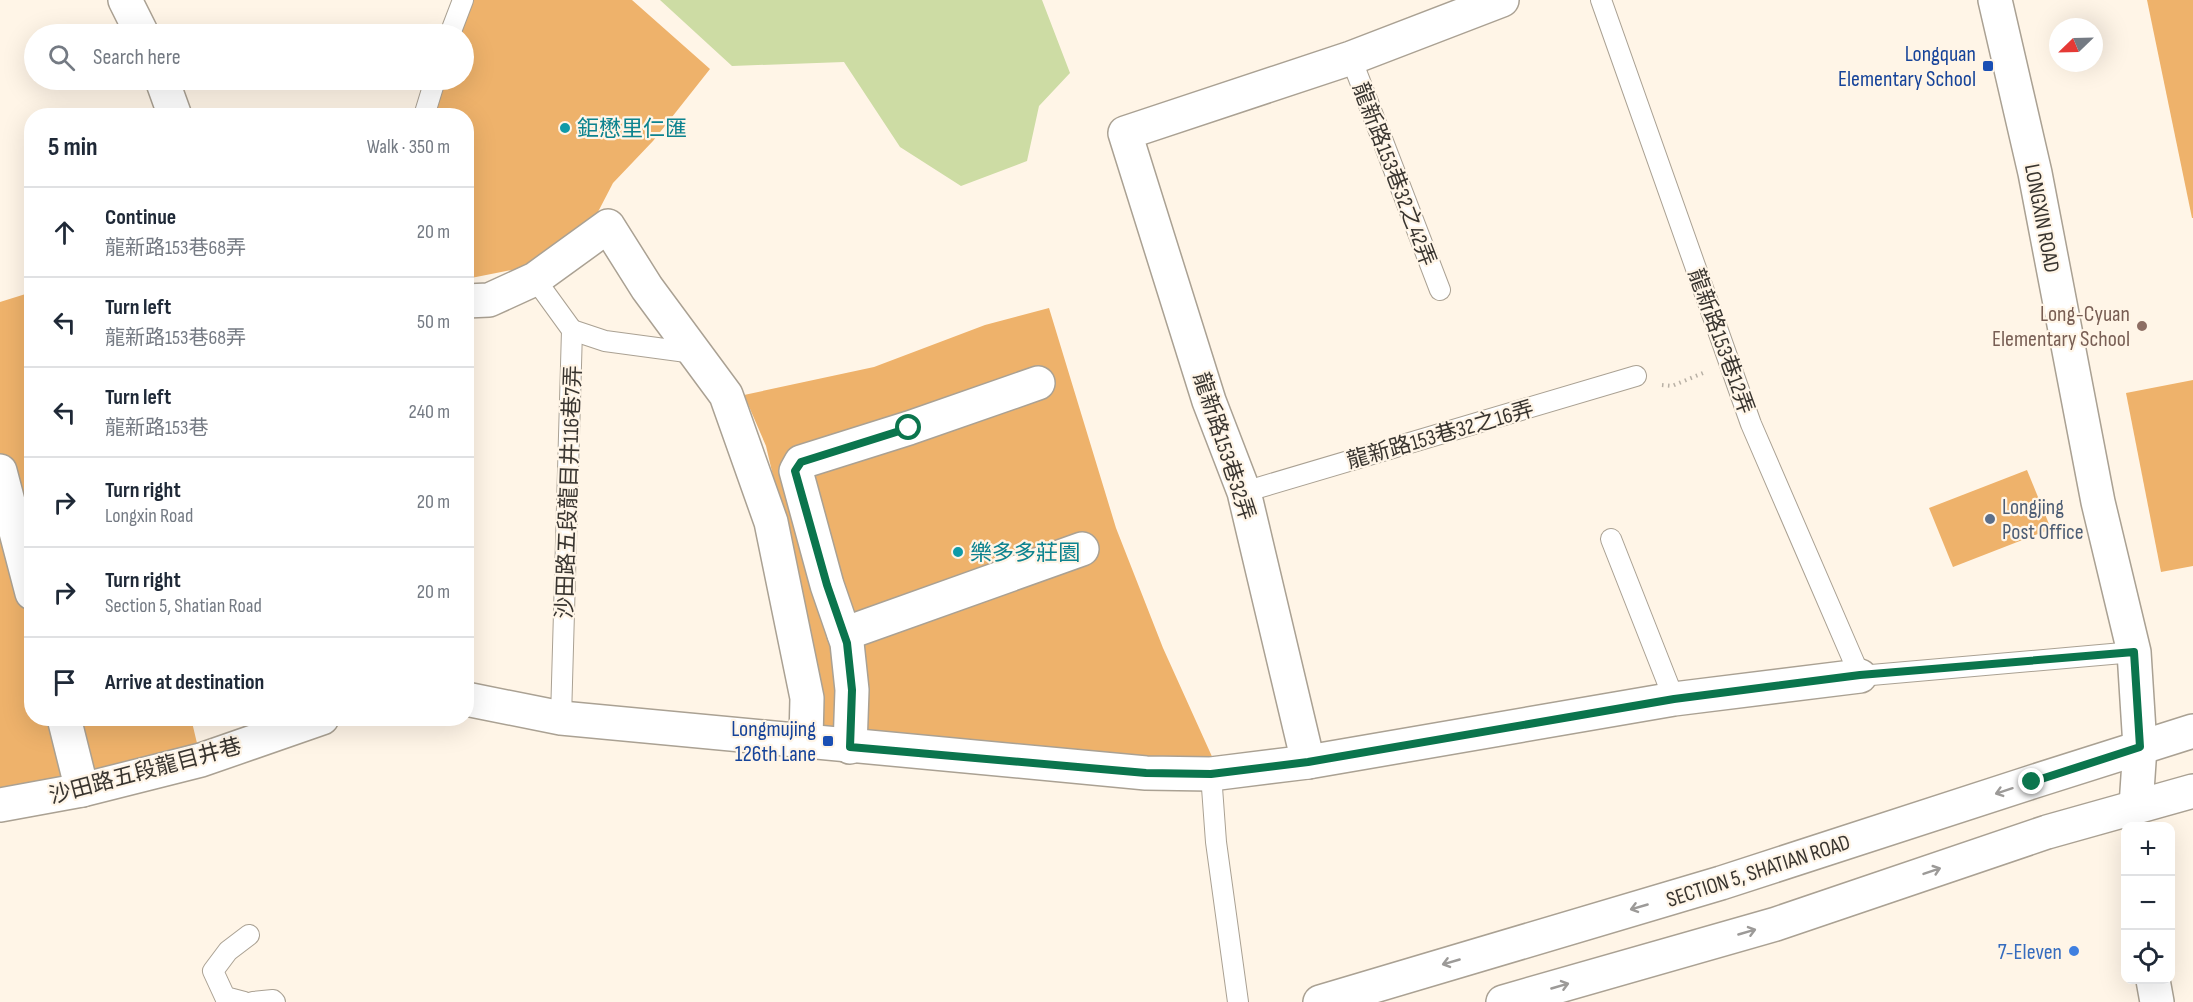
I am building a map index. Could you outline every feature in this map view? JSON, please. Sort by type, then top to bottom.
[{"type":"street","points":[[125,0],[137,24]]},
{"type":"street","points":[[1351,58],[1502,0]]},
{"type":"street","name":"LONGXIN ROAD","points":[[1995,0],[2035,173],[2098,502],[2134,652],[2140,747],[2135,816]]},
{"type":"street","name":"龍新路153巷32弄","points":[[1308,762],[1244,492],[1209,401],[1125,133],[1351,58]]},
{"type":"street","points":[[166,90],[172,108]]},
{"type":"street","points":[[474,301],[489,300],[535,279],[608,226],[647,288],[726,395],[771,522],[807,698],[806,740]]},
{"type":"street","points":[[850,747],[852,690],[847,643],[827,585],[795,471],[801,462],[898,432],[1038,383]]},
{"type":"street","points":[[0,471],[24,562]]},
{"type":"street","points":[[844,634],[1082,549]]},
{"type":"street","points":[[474,701],[561,718],[806,740],[850,747],[1146,773],[1211,774],[1308,762],[1674,699],[1860,675]]},
{"type":"street","points":[[66,726],[82,790]]},
{"type":"street","name":"沙田路五段龍目井巷","points":[[0,805],[82,790],[201,760],[299,726]]},
{"type":"street","name":"SECTION 5, SHATIAN ROAD","points":[[1320,1002],[1721,884],[2193,731]]},
{"type":"street","points":[[1503,1002],[1776,924],[2047,832],[2135,816],[2193,791]]},
{"type":"street","points":[[2154,984],[2157,1002]]},
{"type":"lane","points":[[454,24],[463,0]]},
{"type":"lane","name":"龍新路153巷12弄","points":[[1601,0],[1751,423],[1860,675]]},
{"type":"lane","name":"龍新路153巷32之42弄","points":[[1351,58],[1440,290]]},
{"type":"lane","points":[[426,108],[432,90]]},
{"type":"lane","points":[[535,279],[572,330],[605,341],[694,353]]},
{"type":"lane","name":"沙田路五段龍目井116巷7弄","points":[[561,718],[572,330]]},
{"type":"lane","name":"龍新路153巷32之16弄","points":[[1244,492],[1636,376]]},
{"type":"lane","points":[[1611,539],[1674,699]]},
{"type":"lane","points":[[1860,675],[2134,652]]},
{"type":"lane","points":[[1211,774],[1216,842],[1238,1002]]},
{"type":"lane","points":[[244,1002],[225,997],[213,971],[228,951],[249,935]]},
{"type":"lane","points":[[253,1002],[273,1000],[274,1002]]},
{"type":"path","points":[[1636,376],[1659,385],[1672,386],[1729,361]]},
{"type":"green space","points":[[660,0],[1042,0],[1070,73],[1039,106],[1027,161],[961,186],[900,147],[844,62],[732,66]]},
{"type":"building","name":"鉅懋里仁匯","points":[[472,0],[632,0],[710,69],[653,141],[613,183],[586,235],[527,267],[474,277],[474,108],[437,108],[442,90],[474,90],[474,24],[462,24]]},
{"type":"building","points":[[2147,0],[2193,0],[2193,218],[2192,218]]},
{"type":"building","points":[[24,294],[24,726],[193,726],[201,760],[0,805],[0,302]]},
{"type":"building","name":"樂多多莊園","points":[[1049,308],[1116,528],[1163,648],[1214,761],[1022,759],[819,724],[814,651],[766,446],[744,395],[874,367],[985,325]]},
{"type":"building","points":[[2193,380],[2193,566],[2161,572],[2126,393]]},
{"type":"building","name":"Longjing Post Office","points":[[2027,470],[2051,529],[1953,567],[1929,508]]},
{"type":"place","name":"Longquan Elementary School","points":[[1988,66]]},
{"type":"place","name":"鉅懋里仁匯","points":[[565,128]]},
{"type":"place","name":"Long-Cyuan Elementary School","points":[[2142,326]]},
{"type":"place","name":"Longjing Post Office","points":[[1990,519]]},
{"type":"place","name":"樂多多莊園","points":[[958,552]]},
{"type":"place","name":"Longmujing 126th Lane","points":[[828,741]]},
{"type":"place","name":"7-Eleven","points":[[2074,951]]},
{"type":"route","points":[[909,428],[823,457],[801,462],[795,471],[827,585],[847,643],[852,690],[850,747],[1146,773],[1211,774],[1308,762],[1674,699],[1860,675],[2134,652],[2140,747],[2032,782]]}]
